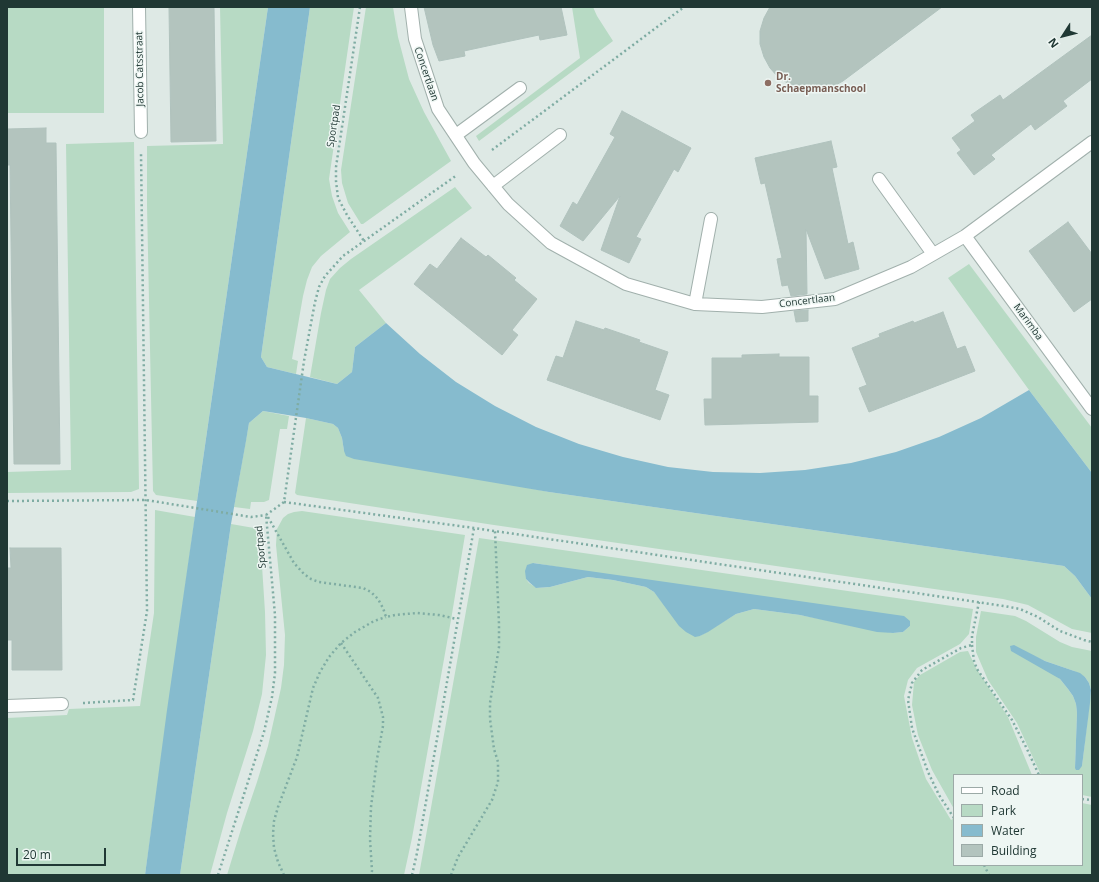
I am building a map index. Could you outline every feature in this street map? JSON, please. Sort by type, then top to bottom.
[{"type":"street","name":"Jacob Catsstraat","points":[[139,7],[141,132]]},
{"type":"street","name":"Concertlaan","points":[[411,7],[415,38],[438,109],[474,163],[508,204],[551,243],[626,284],[696,304],[762,307],[835,299],[911,267],[965,236],[1092,142]]},
{"type":"street","points":[[456,136],[520,88]]},
{"type":"street","points":[[493,186],[560,135]]},
{"type":"street","points":[[879,179],[933,254]]},
{"type":"street","points":[[696,304],[711,219]]},
{"type":"street","name":"Marimba","points":[[965,236],[1092,409]]},
{"type":"street","points":[[7,706],[62,704]]},
{"type":"path","name":"Sportpad","points":[[360,7],[336,167],[336,181],[338,198],[364,241]]},
{"type":"path","points":[[684,7],[474,163],[343,256],[333,266],[319,287],[304,361],[284,502],[495,531],[1020,609],[1038,617],[1060,631],[1092,642]]},
{"type":"path","points":[[62,704],[133,700],[147,611],[141,132]]},
{"type":"path","points":[[7,501],[146,500],[251,517],[266,515],[294,563],[304,574],[319,582],[363,588],[371,592],[383,608],[386,618]]},
{"type":"path","name":"Sportpad","points":[[218,875],[264,732],[272,697],[275,673],[276,615],[266,515],[284,502]]},
{"type":"path","points":[[412,875],[474,528]]},
{"type":"path","points":[[451,875],[458,857],[492,800],[498,782],[498,762],[494,749],[490,719],[490,703],[498,647],[499,624],[495,531]]},
{"type":"path","points":[[979,602],[972,636],[974,661],[977,669],[1012,720],[1039,774]]},
{"type":"path","points":[[284,875],[274,848],[274,821],[297,757],[313,688],[329,657],[355,632],[374,621],[395,615],[417,613],[458,618]]},
{"type":"path","points":[[341,644],[378,698],[383,718],[384,726],[377,759],[371,807],[371,875]]},
{"type":"path","points":[[953,816],[939,795],[928,772],[912,728],[908,700],[912,683],[922,670],[961,648],[972,645]]},
{"type":"path","points":[[984,866],[989,875]]},
{"type":"green space","points":[[7,7],[104,7],[104,113],[7,113]]},
{"type":"green space","points":[[220,7],[268,7],[197,501],[156,495],[153,491],[147,146],[223,144]]},
{"type":"green space","points":[[310,7],[354,7],[329,179],[332,196],[338,213],[350,232],[321,256],[312,267],[307,280],[292,359],[298,361],[296,374],[267,367],[261,357]]},
{"type":"green space","points":[[366,7],[393,7],[398,37],[409,79],[424,112],[451,161],[361,224],[348,203],[342,183],[341,170]]},
{"type":"green space","points":[[572,7],[593,7],[613,41],[479,141],[476,136],[580,58]]},
{"type":"green space","points":[[134,142],[139,489],[131,492],[7,493],[7,472],[71,470],[66,144]]},
{"type":"green space","points":[[455,187],[472,208],[359,290],[386,323],[355,347],[352,372],[337,384],[310,377],[321,313],[330,279],[351,259]]},
{"type":"green space","points":[[969,264],[1092,428],[1092,473],[1029,390],[948,278]]},
{"type":"green space","points":[[263,411],[289,416],[287,429],[280,429],[269,500],[264,502],[251,502],[250,509],[234,507],[249,423]]},
{"type":"green space","points":[[306,418],[333,424],[338,428],[342,438],[344,451],[549,492],[1064,566],[1075,576],[1092,599],[1092,633],[1072,629],[1028,605],[1003,599],[297,495],[295,493]]},
{"type":"green space","points":[[155,510],[195,517],[145,875],[7,875],[7,718],[67,715],[69,709],[140,706],[154,613]]},
{"type":"green space","points":[[302,511],[465,535],[412,838],[404,875],[227,875],[268,746],[281,688],[284,665],[285,635],[276,545],[277,529],[283,518],[288,514]]},
{"type":"green space","points":[[231,524],[254,528],[260,535],[266,655],[262,694],[253,731],[227,813],[210,875],[180,875]]},
{"type":"green space","points":[[479,538],[973,609],[969,634],[960,644],[917,668],[908,680],[904,696],[912,738],[926,779],[951,820],[953,819],[953,866],[1083,866],[1083,803],[1092,805],[1092,875],[419,875]],"holes":[[[534,563],[910,626],[903,632],[893,633],[800,615],[754,609],[736,614],[700,636],[662,602],[654,592],[646,587],[613,580],[588,577],[550,587],[537,588],[526,579]]]},
{"type":"green space","points":[[981,611],[1015,616],[1060,642],[1072,647],[1092,651],[1092,797],[1083,795],[1083,774],[1041,774],[1017,723],[988,680],[976,652],[976,637]],"holes":[[[1029,654],[1074,671],[1085,677],[1091,690],[1082,766],[1075,768],[1077,713],[1073,696],[1060,679]]]},
{"type":"green space","points":[[968,651],[976,668],[1008,717],[1032,774],[953,774],[953,807],[932,770],[918,735],[912,705],[914,682],[920,675],[960,652]]},
{"type":"water","points":[[268,7],[310,7],[261,357],[267,367],[337,384],[352,372],[355,347],[386,323],[420,354],[456,382],[495,406],[536,427],[579,444],[623,457],[668,467],[713,472],[760,473],[805,470],[851,463],[896,452],[939,437],[981,418],[1029,390],[1092,473],[1092,599],[1075,576],[1064,566],[549,492],[354,459],[346,456],[338,428],[333,424],[263,411],[249,423],[231,524],[180,875],[145,875],[167,710]]},
{"type":"water","points":[[533,563],[904,616],[910,621],[910,626],[903,632],[877,632],[800,615],[754,609],[736,614],[708,632],[695,637],[679,626],[654,592],[646,587],[613,580],[588,577],[550,587],[536,588],[526,579],[525,571],[527,565]]},
{"type":"water","points":[[1014,645],[1045,661],[1080,673],[1089,683],[1091,690],[1090,703],[1082,766],[1079,770],[1076,770],[1075,768],[1077,713],[1073,696],[1060,679],[1011,651],[1010,646]]},
{"type":"building","points":[[169,7],[214,7],[216,141],[171,142]]},
{"type":"building","points":[[424,7],[561,7],[567,35],[540,40],[539,35],[464,51],[465,56],[439,61],[433,45]]},
{"type":"building","points":[[770,7],[942,7],[843,81],[824,89],[813,90],[800,89],[778,77],[770,68],[764,57],[760,44],[760,31],[764,18]]},
{"type":"building","points":[[1092,35],[1092,79],[1063,101],[1067,106],[1035,130],[1031,124],[991,155],[995,159],[974,175],[957,153],[961,150],[952,138],[975,121],[971,115],[1000,95],[1003,100]]},
{"type":"building","points":[[622,111],[691,148],[678,172],[674,169],[636,237],[641,239],[629,263],[601,250],[620,196],[583,241],[560,226],[573,202],[577,205],[615,137],[610,134]]},
{"type":"building","points":[[46,128],[46,143],[56,143],[60,464],[14,464],[10,165],[7,165],[7,129]]},
{"type":"building","points":[[831,141],[837,167],[832,168],[848,244],[853,242],[859,269],[825,279],[806,229],[807,294],[791,296],[788,285],[782,286],[777,259],[782,258],[765,183],[761,184],[755,158]]},
{"type":"building","points":[[1068,222],[1092,254],[1092,299],[1074,312],[1029,251]]},
{"type":"building","points":[[461,238],[486,257],[488,255],[516,278],[514,280],[537,299],[512,330],[518,335],[502,355],[414,284],[430,264],[437,269]]},
{"type":"building","points":[[808,310],[808,321],[796,322],[794,311]]},
{"type":"building","points":[[943,312],[957,349],[965,346],[975,371],[869,412],[859,388],[867,385],[852,348],[880,337],[879,334],[913,321],[914,323]]},
{"type":"building","points":[[576,321],[604,330],[605,328],[640,340],[639,342],[668,352],[655,390],[669,395],[660,420],[547,380],[556,356],[563,358]]},
{"type":"building","points":[[779,354],[779,357],[809,357],[809,396],[818,396],[818,422],[705,425],[704,399],[712,399],[712,358],[742,358],[742,355]]},
{"type":"building","points":[[10,548],[61,548],[62,670],[12,670],[12,640],[7,640],[7,568],[11,568]]},
{"type":"place","name":"Dr. Schaepmanschool","points":[[768,83]]}]
